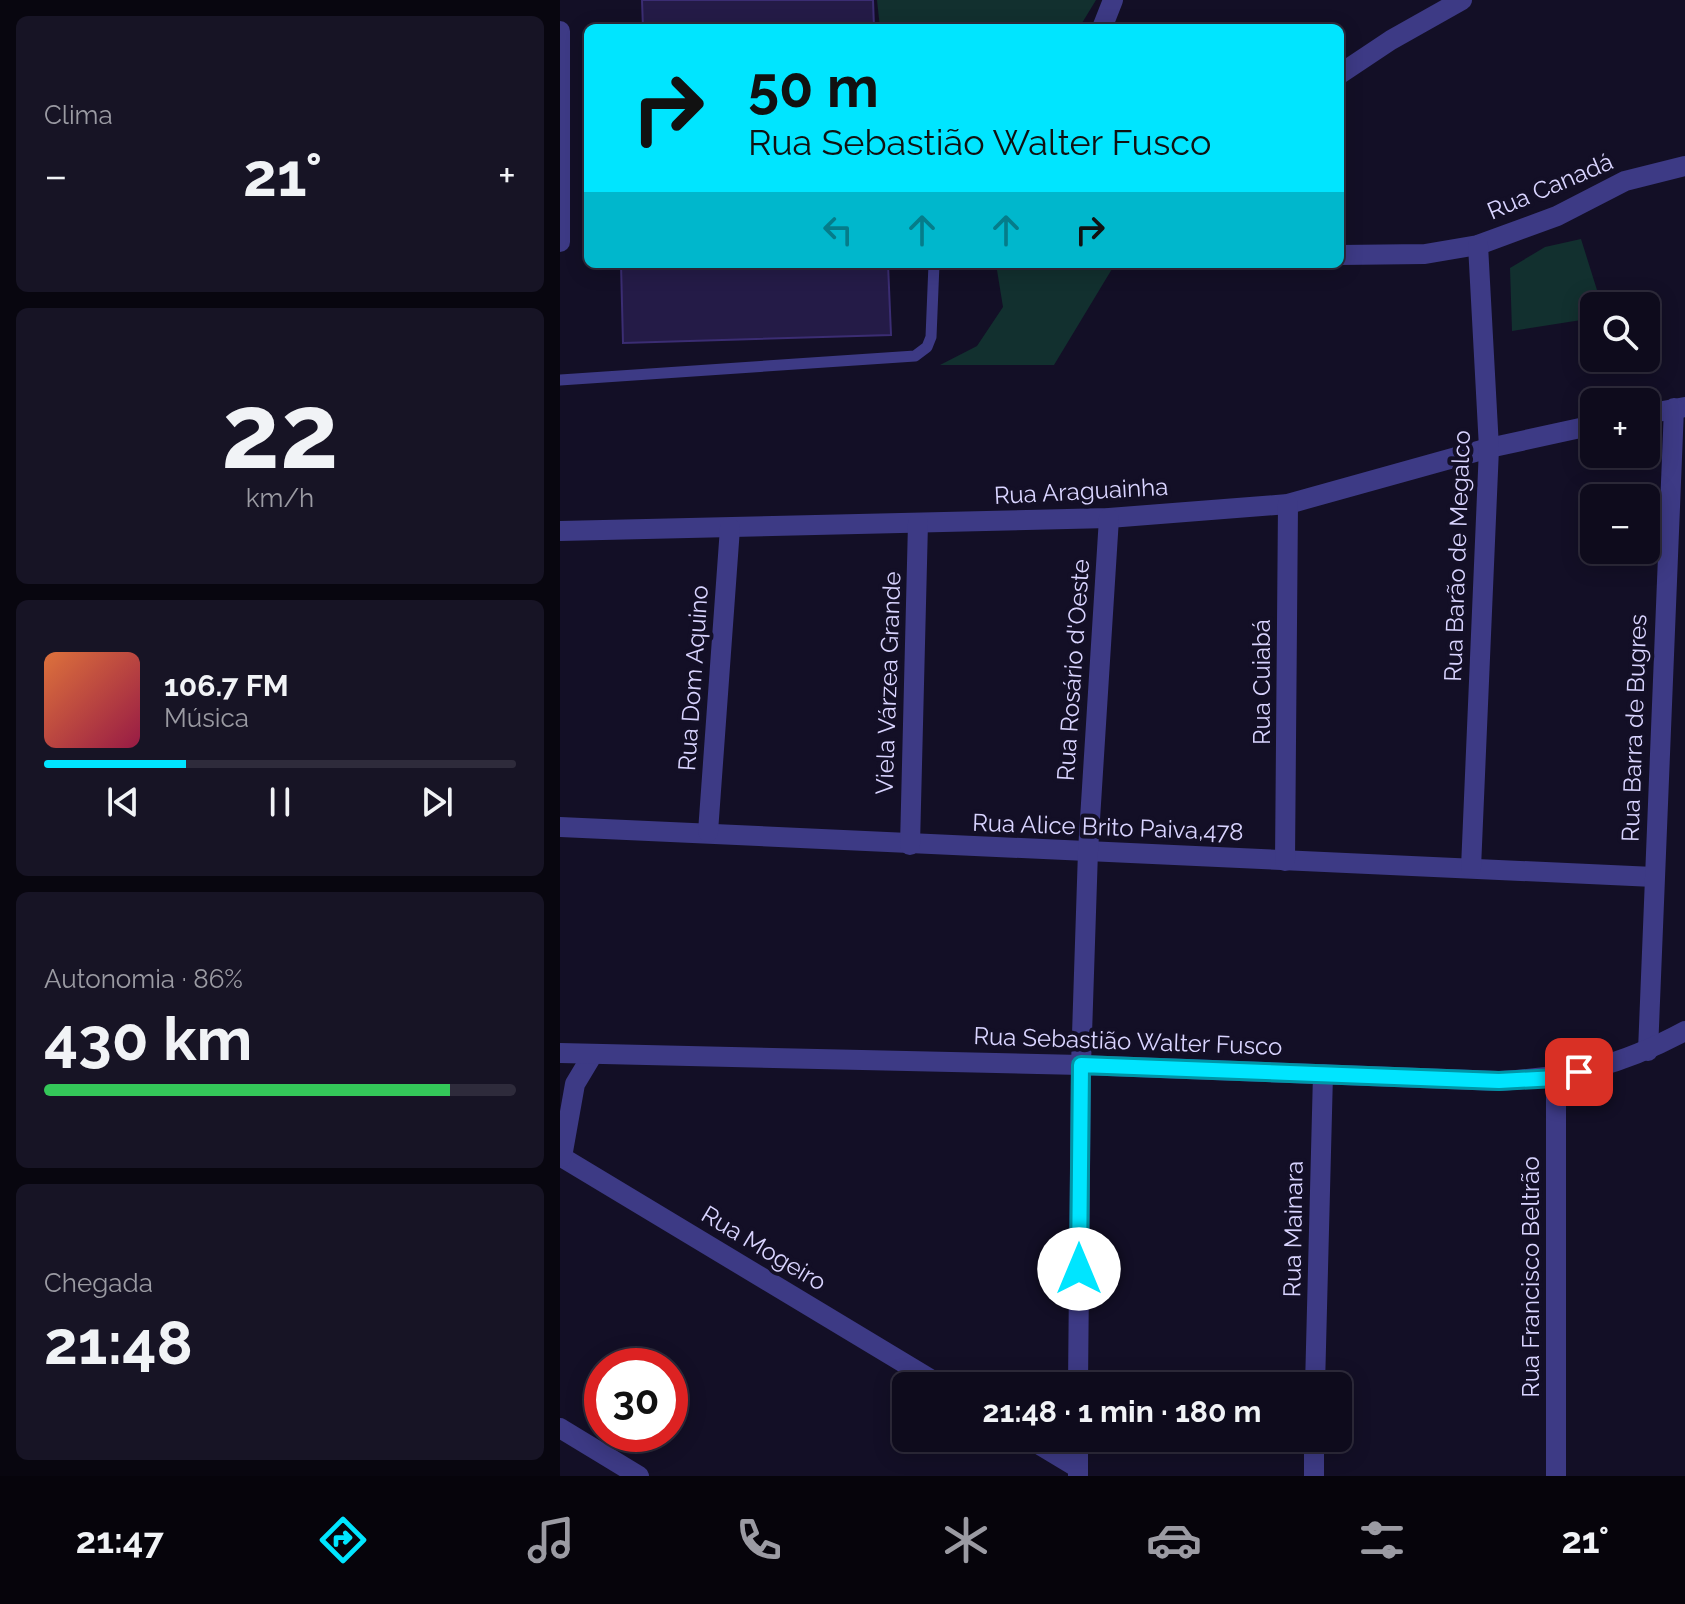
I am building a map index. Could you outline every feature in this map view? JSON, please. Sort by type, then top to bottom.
[{"type":"street","points":[[1104,24],[1113,0]]},
{"type":"street","points":[[1344,71],[1391,40],[1462,0]]},
{"type":"street","points":[[560,31],[560,242]]},
{"type":"street","name":"Rua Canadá","points":[[1344,255],[1425,254],[1478,245],[1557,216],[1625,181],[1685,166]]},
{"type":"street","name":"Rua Barão de Megalco","points":[[1471,868],[1489,448],[1478,245]]},
{"type":"street","points":[[1660,412],[1680,408]]},
{"type":"street","name":"Rua Barra de Bugres","points":[[1648,1051],[1654,877],[1680,408]]},
{"type":"street","name":"Rua Araguainha","points":[[560,531],[1109,518],[1288,504],[1489,448],[1580,428]]},
{"type":"street","name":"Rua Cuiabá","points":[[1285,861],[1288,504]]},
{"type":"street","name":"Rua Rosário d'Oeste","points":[[1078,1372],[1081,1065],[1088,851],[1109,518]]},
{"type":"street","name":"Viela Várzea Grande","points":[[910,845],[918,523]]},
{"type":"street","name":"Rua Dom Aquino","points":[[708,832],[730,528]]},
{"type":"street","name":"Rua Alice Brito Paiva,478","points":[[560,827],[1654,877]]},
{"type":"street","name":"Rua Sebastião Walter Fusco","points":[[560,1053],[1081,1065],[1499,1081],[1556,1078],[1603,1067],[1648,1051],[1685,1031]]},
{"type":"street","points":[[561,1156],[575,1084],[593,1054]]},
{"type":"street","name":"Rua Mainara","points":[[1315,1372],[1323,1074]]},
{"type":"street","name":"Rua Francisco Beltrão","points":[[1556,1078],[1556,1476]]},
{"type":"street","name":"Rua Mogeiro","points":[[561,1156],[919,1372]]},
{"type":"street","points":[[560,1428],[639,1476]]},
{"type":"street","points":[[1049,1452],[1078,1472]]},
{"type":"street","points":[[1314,1452],[1314,1476]]},
{"type":"lane","points":[[560,380],[915,356],[927,347],[931,337],[934,268]]},
{"type":"green space","points":[[877,0],[1096,0],[1081,24],[880,24]]},
{"type":"green space","points":[[1581,239],[1598,292],[1580,292],[1580,320],[1512,331],[1510,268],[1545,247]]},
{"type":"green space","points":[[997,268],[1113,268],[1054,365],[940,365],[977,346],[1003,307]]},
{"type":"building","points":[[642,0],[873,0],[874,24],[643,24]]},
{"type":"building","points":[[621,268],[888,268],[891,335],[623,343]]},
{"type":"route","points":[[1079,1269],[1081,1065],[1499,1081],[1556,1078],[1579,1072]]}]
